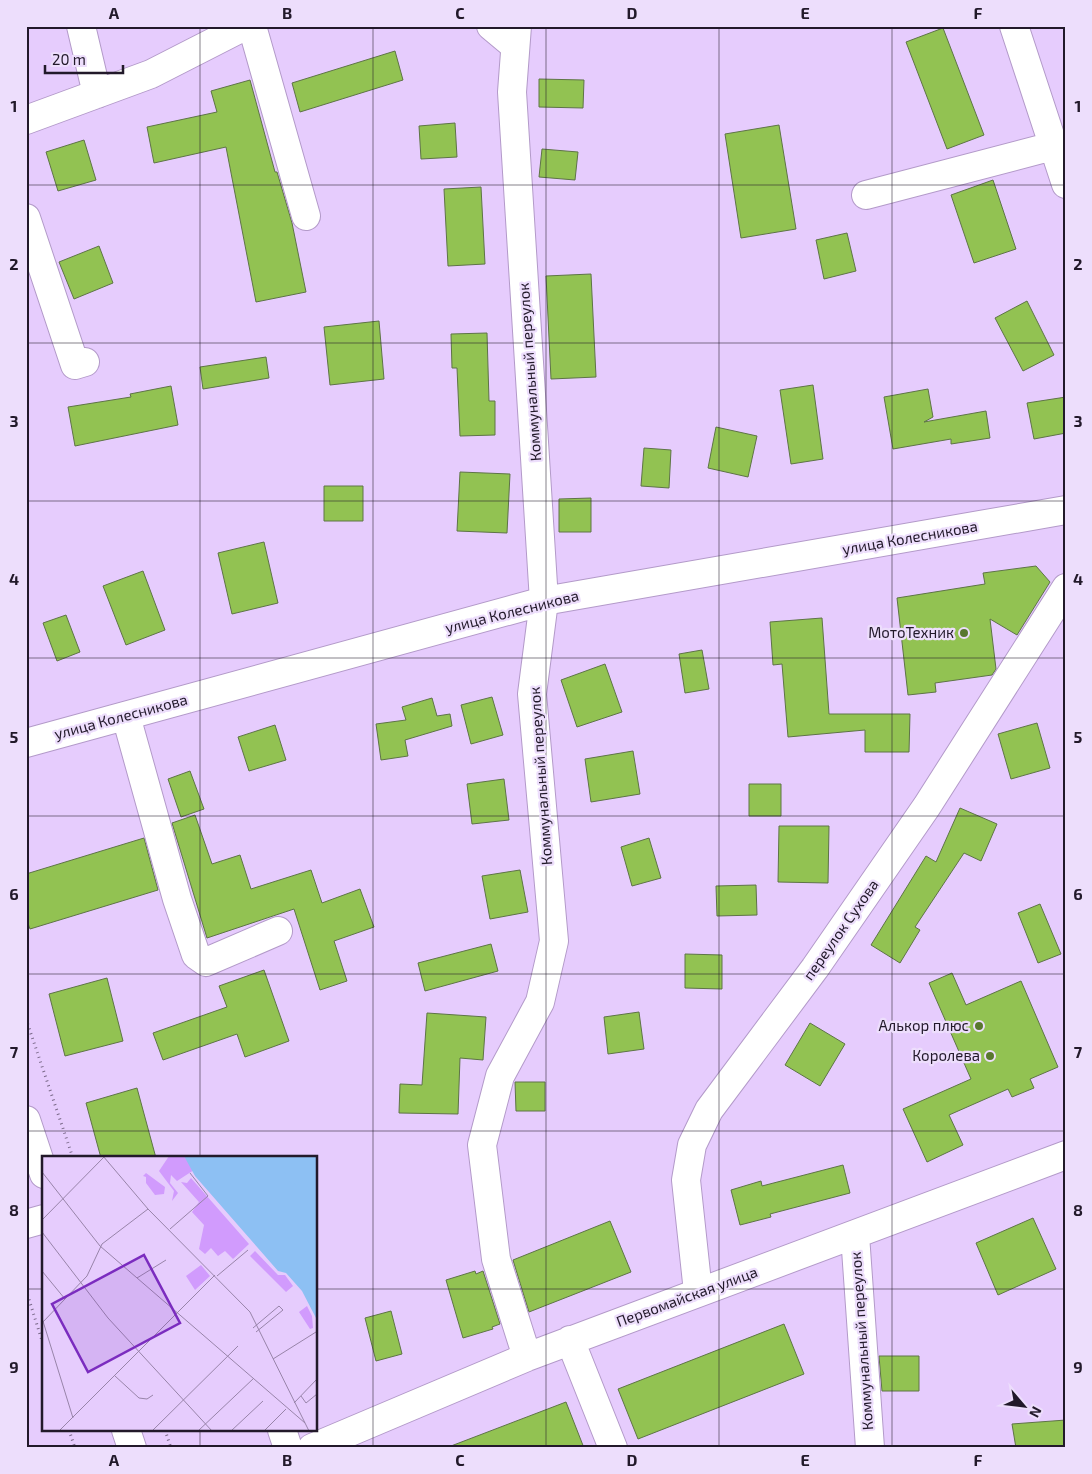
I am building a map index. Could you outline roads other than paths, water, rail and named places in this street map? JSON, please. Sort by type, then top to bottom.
[{"type":"street","points":[[81,26],[97,94]]},
{"type":"street","points":[[26,120],[150,74],[244,26]]},
{"type":"street","points":[[252,26],[306,216]]},
{"type":"street","points":[[491,26],[516,36]]},
{"type":"street","points":[[1014,26],[1066,184]]},
{"type":"street","name":"Коммунальный переулок","points":[[516,36],[512,92],[544,602],[532,694],[554,940],[540,1002],[500,1076],[482,1145],[496,1259],[527,1357]]},
{"type":"street","points":[[866,195],[1053,146]]},
{"type":"street","points":[[26,218],[75,365],[85,362]]},
{"type":"street","name":"улица Колесникова","points":[[26,743],[544,602],[1066,510]]},
{"type":"street","name":"переулок Сухова","points":[[698,1292],[686,1180],[692,1145],[709,1110],[815,968],[927,806],[1066,588]]},
{"type":"street","points":[[126,716],[178,899],[196,955],[206,962],[278,931]]},
{"type":"street","points":[[26,1120],[42,1168]]},
{"type":"street","name":"Первомайская улица","points":[[312,1448],[570,1340],[1066,1155]]},
{"type":"street","points":[[26,1224],[42,1220]]},
{"type":"street","name":"Коммунальный переулок","points":[[855,1235],[870,1448]]},
{"type":"street","points":[[570,1340],[613,1448]]},
{"type":"street","points":[[127,1432],[132,1448]]},
{"type":"street","points":[[283,1432],[288,1448]]},
{"type":"place","name":"МотоТехник","points":[[964,633]]},
{"type":"place","name":"Алькор плюс","points":[[979,1026]]},
{"type":"place","name":"Королева","points":[[990,1056]]}]
